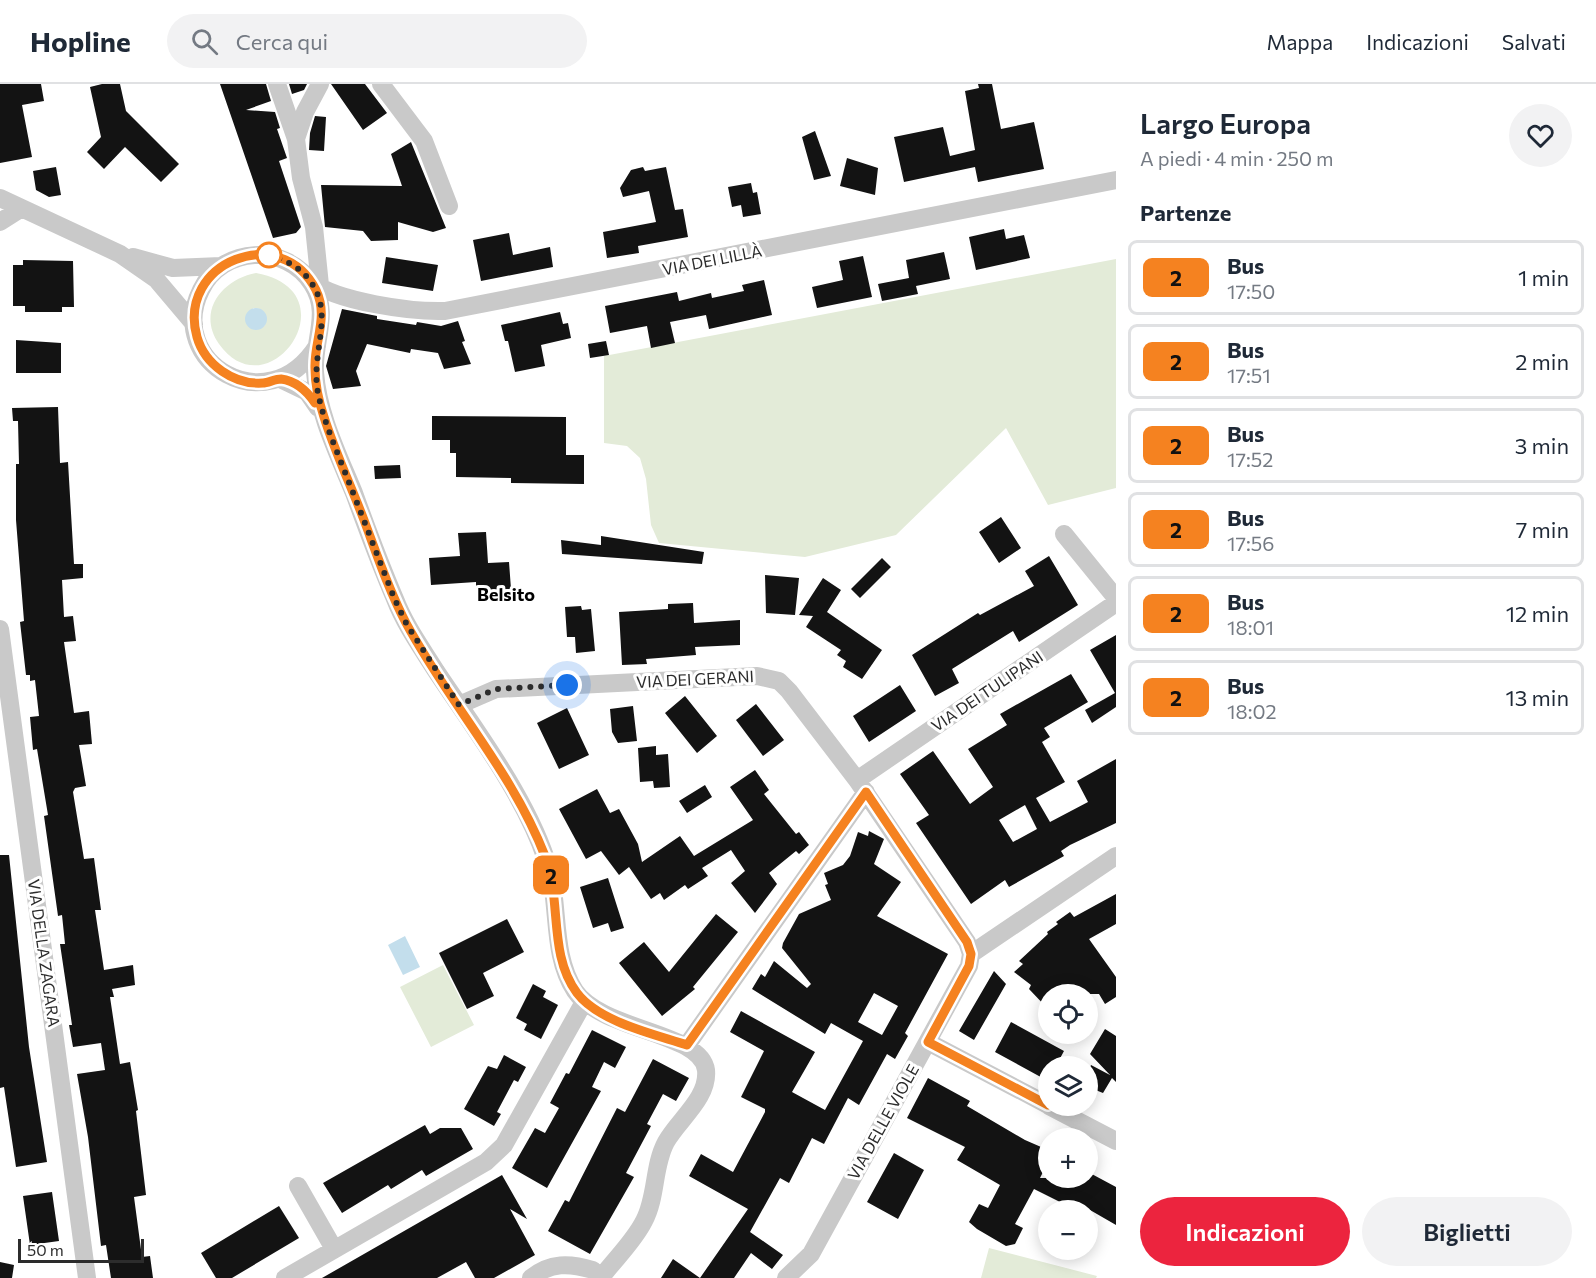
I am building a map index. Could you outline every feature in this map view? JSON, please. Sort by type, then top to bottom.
[{"type":"street","points":[[277,84],[296,139],[301,178],[314,227],[318,258],[310,280]]},
{"type":"street","points":[[296,139],[305,112],[320,84]]},
{"type":"street","points":[[381,84],[424,141],[449,206]]},
{"type":"street","name":"VIA DEI LILLÀ","points":[[310,280],[339,296],[416,310],[446,311],[1116,180]]},
{"type":"street","points":[[0,198],[120,254],[156,279],[194,324]]},
{"type":"street","points":[[0,222],[22,208]]},
{"type":"street","points":[[120,254],[173,268],[221,266]]},
{"type":"street","points":[[310,280],[285,260],[269,255],[252,254],[236,258],[221,266],[208,277],[195,307],[194,324],[198,340],[206,356],[217,368],[231,377],[247,382],[264,383],[295,372],[308,360],[317,346]]},
{"type":"street","points":[[318,258],[307,267],[322,309],[322,329],[315,366],[323,414],[395,600],[407,625],[502,772],[546,857],[552,877],[566,971],[575,992],[584,1002],[629,1026],[687,1045],[704,1063],[706,1072],[703,1088],[666,1142],[645,1220],[595,1275],[558,1265],[540,1270],[531,1278]]},
{"type":"street","points":[[280,379],[307,392],[323,414]]},
{"type":"street","points":[[1064,534],[1116,598]]},
{"type":"street","name":"VIA DEI TULIPANI","points":[[687,1045],[862,786],[1116,603]]},
{"type":"street","name":"VIA DELLA ZAGARA","points":[[0,629],[87,1278]]},
{"type":"street","name":"VIA DEI GERANI","points":[[459,705],[496,689],[767,676],[778,681],[789,691],[862,786],[967,942],[971,954]]},
{"type":"street","points":[[971,954],[1116,856]]},
{"type":"street","name":"VIA DELLE VIOLE","points":[[786,1278],[811,1254],[969,966],[971,954]]},
{"type":"street","points":[[285,1278],[486,1162],[504,1145],[584,1002]]},
{"type":"street","points":[[928,1042],[1038,1099]]},
{"type":"street","points":[[1069,1116],[1116,1141]]},
{"type":"street","points":[[298,1186],[334,1249]]},
{"type":"street","points":[[543,1278],[559,1278]]},
{"type":"green space","points":[[1116,259],[1116,488],[1048,505],[1006,428],[896,535],[805,557],[659,543],[651,525],[646,479],[640,458],[627,446],[604,443],[604,356]]},
{"type":"green space","points":[[256,273],[285,284],[299,302],[301,322],[293,342],[279,357],[260,365],[239,362],[219,344],[210,320],[216,298],[224,289],[244,276]],"holes":[[[253,308],[260,309],[266,316],[265,325],[260,329],[250,328]]]},
{"type":"green space","points":[[443,965],[474,1025],[431,1047],[400,987]]},
{"type":"green space","points":[[989,1248],[1097,1276],[1096,1278],[981,1278]]},
{"type":"water","points":[[256,308],[264,311],[267,319],[264,327],[256,330],[248,327],[245,319],[248,311]]},
{"type":"water","points":[[405,936],[420,967],[403,975],[388,945]]},
{"type":"building","points":[[0,84],[41,84],[44,101],[22,105],[32,157],[0,163]]},
{"type":"building","points":[[120,84],[126,111],[179,164],[161,182],[125,147],[104,169],[87,152],[101,137],[90,87]]},
{"type":"building","points":[[220,84],[266,84],[271,101],[246,110],[275,112],[280,128],[277,129],[287,158],[279,161],[301,227],[296,233],[273,238]]},
{"type":"building","points":[[289,84],[307,84],[304,90],[292,94]]},
{"type":"building","points":[[331,84],[365,84],[387,113],[363,130]]},
{"type":"building","points":[[978,84],[992,84],[1001,129],[1034,122],[1044,169],[978,182],[975,167],[904,182],[894,137],[943,127],[950,156],[975,150],[965,91],[979,88]]},
{"type":"building","points":[[315,116],[326,117],[324,151],[309,150],[310,133]]},
{"type":"building","points":[[815,131],[831,176],[814,180],[802,137]]},
{"type":"building","points":[[411,142],[446,228],[433,232],[398,222],[398,240],[371,241],[363,231],[325,227],[321,185],[402,186],[391,154]]},
{"type":"building","points":[[847,158],[878,168],[875,195],[840,186]]},
{"type":"building","points":[[56,167],[61,195],[49,197],[36,190],[33,171]]},
{"type":"building","points":[[643,167],[645,171],[666,167],[675,210],[683,209],[688,237],[638,246],[639,253],[607,258],[603,232],[656,222],[649,191],[623,197],[620,188],[631,170]]},
{"type":"building","points":[[751,183],[753,193],[757,192],[761,214],[743,217],[741,205],[732,207],[728,187]]},
{"type":"building","points":[[1004,229],[1006,239],[1024,235],[1030,258],[976,270],[969,237]]},
{"type":"building","points":[[509,233],[513,255],[550,247],[553,267],[481,281],[473,240]]},
{"type":"building","points":[[944,252],[950,279],[916,286],[918,294],[882,301],[878,284],[909,278],[906,260]]},
{"type":"building","points":[[863,256],[872,297],[817,308],[812,287],[843,280],[839,261]]},
{"type":"building","points":[[386,257],[438,265],[433,291],[382,283]]},
{"type":"building","points":[[23,260],[73,261],[74,307],[62,307],[62,312],[25,312],[25,306],[13,306],[13,265],[23,265]]},
{"type":"building","points":[[764,280],[772,315],[709,329],[706,315],[670,322],[675,343],[651,348],[647,326],[610,333],[605,306],[677,292],[679,301],[711,293],[712,298],[744,291],[742,285]]},
{"type":"building","points":[[342,309],[377,316],[377,319],[416,325],[417,322],[441,326],[458,321],[465,341],[462,342],[471,364],[444,369],[438,353],[411,349],[410,353],[367,344],[356,371],[361,386],[333,389],[326,366]]},
{"type":"building","points":[[560,312],[563,324],[568,323],[571,338],[541,345],[545,366],[515,372],[508,341],[505,341],[501,325]]},
{"type":"building","points":[[16,340],[61,343],[61,373],[16,373]]},
{"type":"building","points":[[606,341],[609,355],[590,358],[588,344]]},
{"type":"building","points":[[58,407],[60,463],[68,462],[74,564],[83,564],[83,578],[62,580],[64,617],[73,616],[76,641],[64,642],[74,713],[89,711],[92,744],[79,745],[86,786],[75,788],[73,792],[84,859],[94,858],[101,910],[95,910],[104,970],[133,965],[135,985],[112,989],[114,997],[110,997],[120,1064],[130,1062],[138,1110],[136,1111],[146,1195],[134,1197],[142,1257],[150,1256],[153,1278],[111,1278],[106,1245],[101,1246],[88,1137],[77,1074],[105,1070],[101,1043],[73,1047],[60,944],[65,944],[62,915],[58,916],[44,816],[48,815],[37,749],[33,750],[30,717],[39,716],[35,680],[30,681],[30,675],[26,675],[20,622],[24,621],[16,520],[16,464],[19,464],[18,421],[13,421],[12,408]]},
{"type":"building","points":[[432,416],[566,417],[566,455],[584,455],[584,484],[511,483],[511,478],[456,477],[456,453],[450,453],[450,440],[432,440]]},
{"type":"building","points":[[400,465],[401,478],[375,479],[374,466]]},
{"type":"building","points":[[1001,517],[1021,548],[999,563],[979,532]]},
{"type":"building","points":[[486,532],[488,563],[509,562],[511,589],[476,592],[476,582],[431,585],[429,558],[460,556],[458,533]]},
{"type":"building","points":[[601,536],[704,552],[702,564],[562,554],[561,540],[601,545]]},
{"type":"building","points":[[1049,556],[1078,605],[1019,642],[1013,631],[952,669],[959,683],[935,696],[912,655],[978,613],[980,615],[1034,586],[1025,571]]},
{"type":"building","points":[[882,558],[891,567],[860,598],[851,589]]},
{"type":"building","points":[[765,575],[799,578],[795,615],[766,613]]},
{"type":"building","points":[[823,578],[841,590],[827,612],[882,650],[862,679],[843,667],[846,661],[837,655],[841,650],[806,627],[813,616],[799,615]]},
{"type":"building","points":[[693,603],[694,623],[740,620],[740,645],[695,647],[696,655],[646,659],[647,664],[622,665],[619,612],[668,609],[668,604]]},
{"type":"building","points":[[581,606],[582,610],[591,609],[595,651],[576,653],[575,637],[567,637],[565,607]]},
{"type":"building","points":[[1116,635],[1116,707],[1092,723],[1085,710],[1115,693],[1090,650]]},
{"type":"building","points":[[1071,674],[1088,702],[1044,728],[1050,737],[1042,742],[1065,782],[1036,798],[1050,822],[1088,802],[1077,781],[1116,759],[1116,823],[1070,845],[1061,851],[1064,856],[1009,887],[1005,880],[971,904],[916,823],[929,815],[900,774],[933,751],[970,804],[993,787],[968,749],[1007,725],[1000,714]],"holes":[[[1025,805],[1037,829],[1013,842],[999,820]]]},
{"type":"building","points":[[900,685],[916,711],[869,742],[853,716]]},
{"type":"building","points":[[685,696],[717,736],[697,753],[665,713]]},
{"type":"building","points":[[756,704],[784,740],[763,756],[736,720]]},
{"type":"building","points":[[633,706],[637,741],[618,743],[612,732],[610,709]]},
{"type":"building","points":[[567,708],[589,755],[559,769],[537,723]]},
{"type":"building","points":[[656,746],[656,755],[668,754],[670,787],[654,788],[653,781],[640,782],[638,748]]},
{"type":"building","points":[[755,770],[769,790],[764,794],[796,834],[799,832],[809,845],[799,854],[796,851],[769,873],[777,884],[755,913],[731,883],[745,871],[731,850],[702,868],[708,876],[688,889],[685,885],[664,900],[660,893],[651,899],[629,867],[619,875],[601,851],[586,859],[559,809],[597,789],[610,813],[619,809],[638,844],[642,862],[680,836],[694,856],[753,820],[730,787]]},
{"type":"building","points":[[705,785],[712,797],[687,813],[679,801]]},
{"type":"building","points":[[869,831],[884,839],[874,864],[901,882],[877,916],[948,954],[905,1033],[908,1036],[895,1059],[887,1054],[859,1105],[848,1098],[824,1144],[812,1138],[789,1183],[780,1178],[750,1232],[783,1255],[772,1269],[751,1253],[734,1278],[700,1278],[748,1209],[689,1176],[701,1154],[733,1172],[765,1112],[765,1109],[741,1097],[764,1051],[730,1032],[741,1011],[815,1052],[792,1092],[825,1110],[863,1041],[831,1023],[825,1034],[752,989],[761,974],[765,977],[774,961],[807,988],[811,984],[782,948],[783,943],[799,914],[831,900],[825,885],[828,884],[824,873],[843,865],[850,856],[858,832],[868,836]],"holes":[[[874,993],[898,1006],[882,1035],[858,1022]]]},
{"type":"building","points":[[0,855],[9,855],[29,1047],[47,1162],[16,1167],[4,1087],[0,1088]]},
{"type":"building","points":[[608,878],[624,928],[611,932],[608,923],[593,928],[580,887]]},
{"type":"building","points":[[1116,894],[1116,924],[1089,939],[1116,977],[1116,997],[1105,1004],[1098,994],[1098,984],[1038,984],[1038,998],[1029,989],[1031,985],[1014,972],[1023,964],[1019,961],[1058,924],[1056,922],[1070,912],[1074,917]]},
{"type":"building","points":[[716,914],[738,932],[693,987],[695,989],[662,1016],[619,963],[644,942],[669,972]]},
{"type":"building","points":[[507,919],[524,952],[483,973],[494,996],[467,1009],[439,953]]},
{"type":"building","points":[[994,971],[1006,984],[974,1040],[959,1031]]},
{"type":"building","points":[[533,984],[546,991],[543,997],[558,1005],[541,1039],[524,1030],[527,1024],[516,1018]]},
{"type":"building","points":[[1011,1022],[1038,1037],[1038,1044],[1051,1044],[1064,1051],[1061,1056],[1038,1056],[1038,1076],[995,1052]]},
{"type":"building","points":[[1105,1029],[1116,1036],[1116,1082],[1112,1078],[1103,1093],[1098,1091],[1098,1069],[1110,1075],[1098,1062],[1098,1056],[1090,1054]]},
{"type":"building","points":[[592,1030],[626,1047],[615,1068],[604,1062],[592,1087],[601,1091],[547,1188],[512,1168],[535,1128],[545,1133],[559,1108],[550,1103],[566,1073],[569,1074]]},
{"type":"building","points":[[504,1055],[526,1067],[518,1082],[514,1080],[497,1112],[501,1114],[494,1126],[464,1109],[488,1066],[497,1069]]},
{"type":"building","points":[[653,1059],[689,1078],[676,1101],[663,1094],[647,1124],[651,1126],[626,1173],[634,1177],[590,1254],[548,1231],[565,1200],[569,1202],[617,1108],[625,1112]]},
{"type":"building","points":[[928,1078],[970,1101],[967,1106],[1038,1146],[1038,1188],[1098,1188],[1098,1177],[1116,1187],[1116,1225],[1098,1215],[1098,1200],[1056,1200],[1034,1189],[1015,1224],[1023,1228],[1015,1244],[1006,1246],[969,1222],[979,1204],[988,1208],[1000,1185],[957,1160],[965,1147],[907,1118]]},
{"type":"building","points":[[425,1125],[430,1134],[440,1128],[461,1128],[473,1149],[426,1176],[422,1170],[391,1189],[388,1185],[342,1213],[323,1183]]},
{"type":"building","points":[[894,1153],[924,1170],[898,1219],[867,1202]]},
{"type":"building","points":[[502,1175],[527,1219],[510,1209],[535,1255],[494,1278],[475,1278],[466,1262],[437,1278],[322,1278]]},
{"type":"building","points":[[52,1192],[59,1241],[30,1245],[23,1196]]},
{"type":"building","points":[[279,1206],[299,1238],[232,1278],[216,1278],[201,1253]]},
{"type":"building","points":[[673,1259],[700,1278],[661,1278]]},
{"type":"building","points":[[0,1262],[14,1265],[12,1278],[0,1278]]},
{"type":"bus line","name":"2","points":[[315,403],[307,392],[297,385],[280,379],[264,383],[247,382],[231,377],[217,368],[206,356],[198,340],[194,324],[195,307],[208,277],[221,266],[236,258],[252,254],[269,255],[285,260],[299,269],[311,281],[318,294],[322,309],[322,329],[315,366],[317,389],[327,426],[395,600],[407,625],[502,772],[546,857],[552,877],[561,951],[566,971],[575,992],[584,1002],[629,1026],[687,1045],[866,792],[967,942],[971,954],[969,966],[928,1042],[1038,1100]]},
{"type":"district","name":"Belsito","points":[[506,595]]},
{"type":"route","points":[[269,255],[285,260],[299,269],[311,281],[318,294],[322,309],[322,329],[315,366],[317,389],[323,414],[395,600],[407,625],[459,705],[496,689],[567,685]]}]
